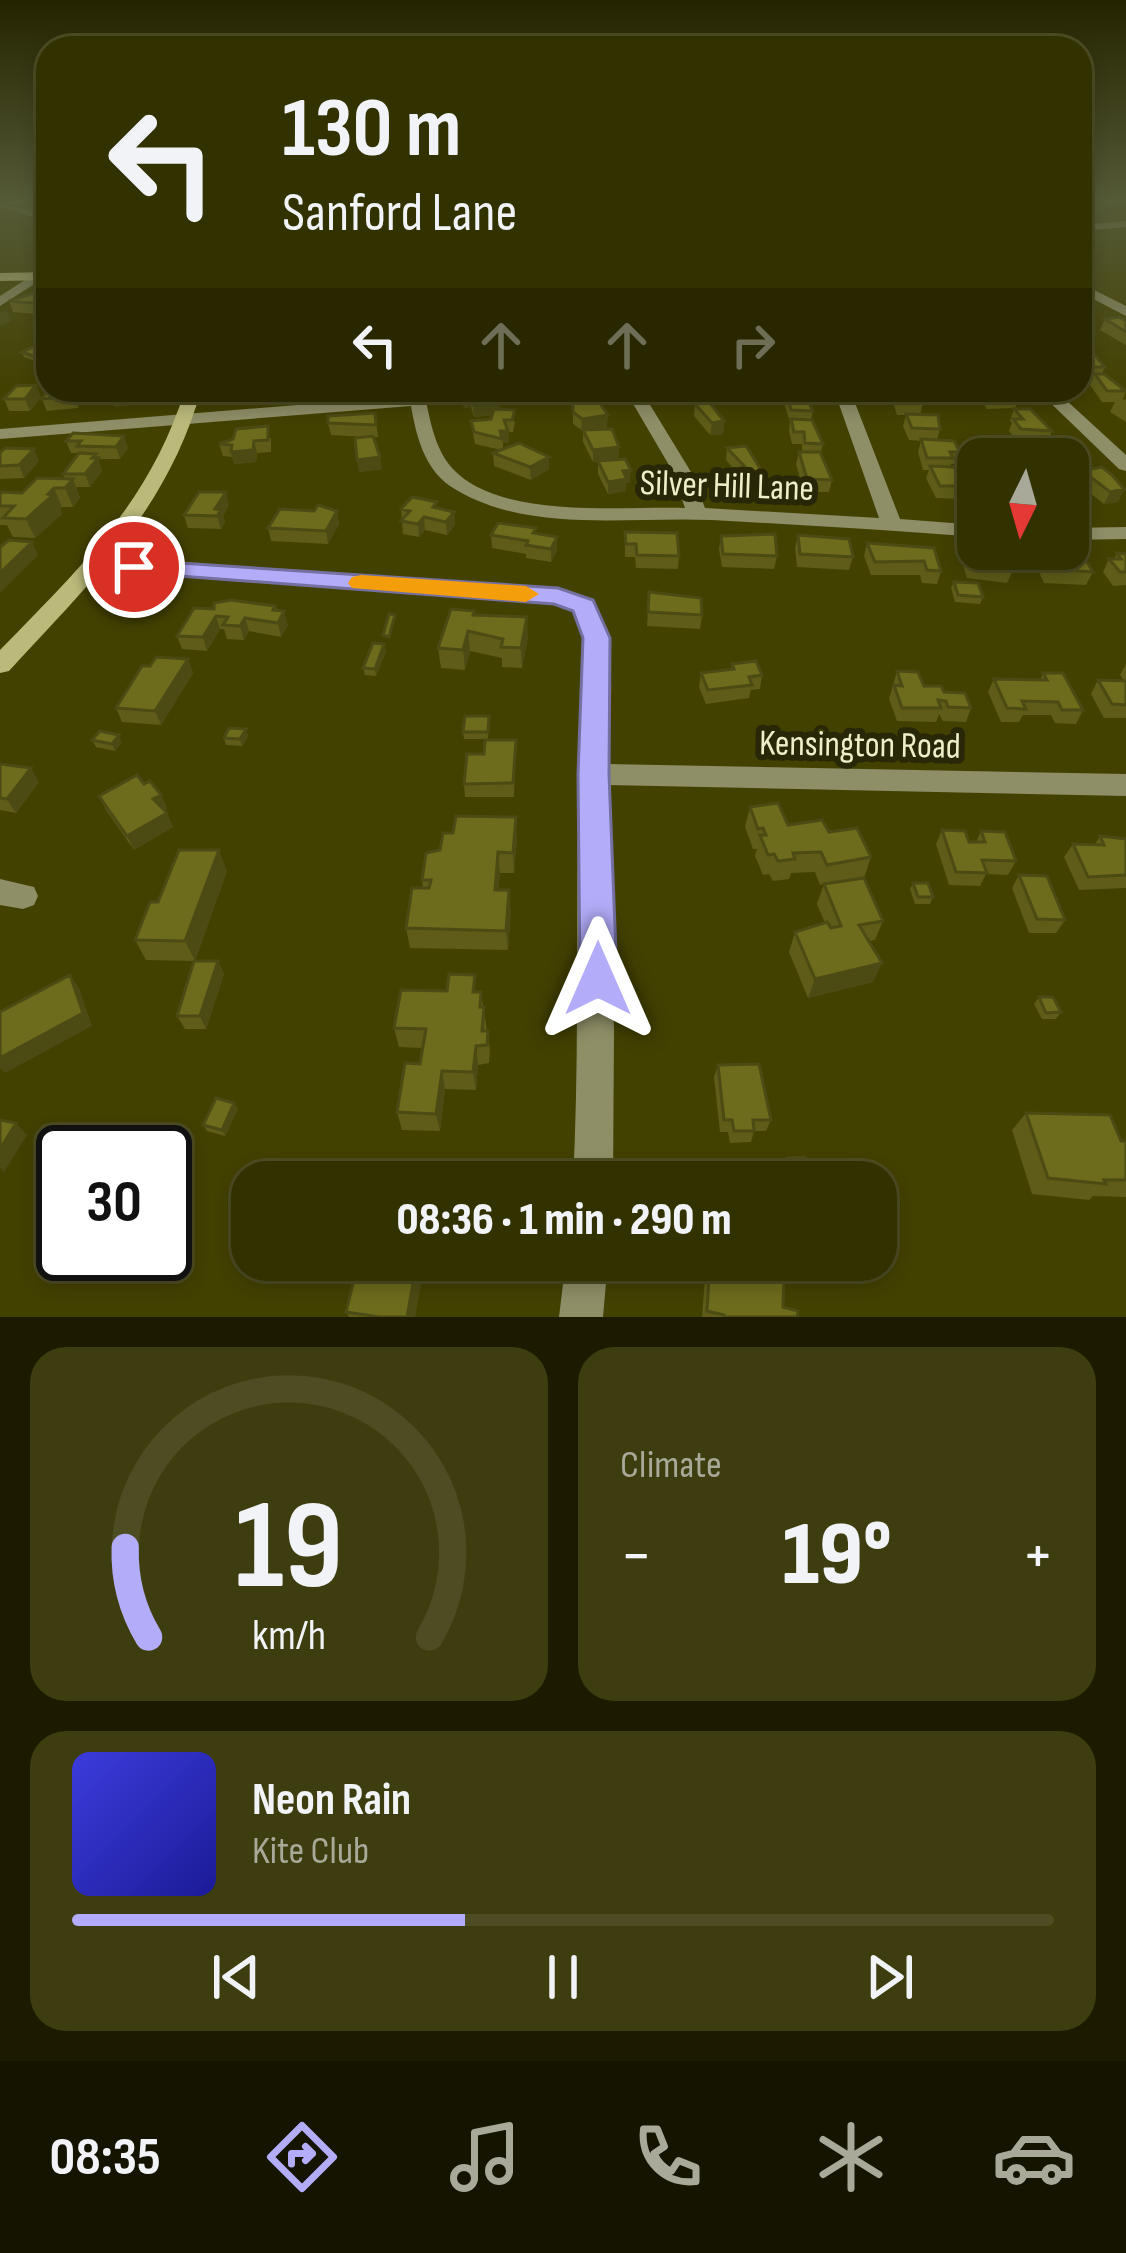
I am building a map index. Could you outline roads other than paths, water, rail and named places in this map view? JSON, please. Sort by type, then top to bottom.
[{"type":"main road","points":[[0,277],[36,276]]},
{"type":"main road","points":[[0,664],[96,562],[155,488],[187,421],[191,402]]},
{"type":"street","points":[[0,302],[36,281]]},
{"type":"street","points":[[1092,294],[1126,312]]},
{"type":"street","points":[[0,434],[187,421],[355,402]]},
{"type":"street","name":"Silver Hill Lane","points":[[419,402],[435,458],[446,473],[475,491],[560,510],[697,513],[957,530]]},
{"type":"street","points":[[640,402],[682,472],[697,513]]},
{"type":"street","points":[[846,402],[892,525]]},
{"type":"street","points":[[1058,402],[1126,465]]},
{"type":"street","points":[[1089,534],[1126,533]]},
{"type":"street","points":[[96,562],[573,600],[591,615],[596,638],[593,774],[599,938],[594,1161]]},
{"type":"street","name":"Kensington Road","points":[[593,774],[1126,785]]},
{"type":"street","points":[[581,1317],[585,1281]]}]
